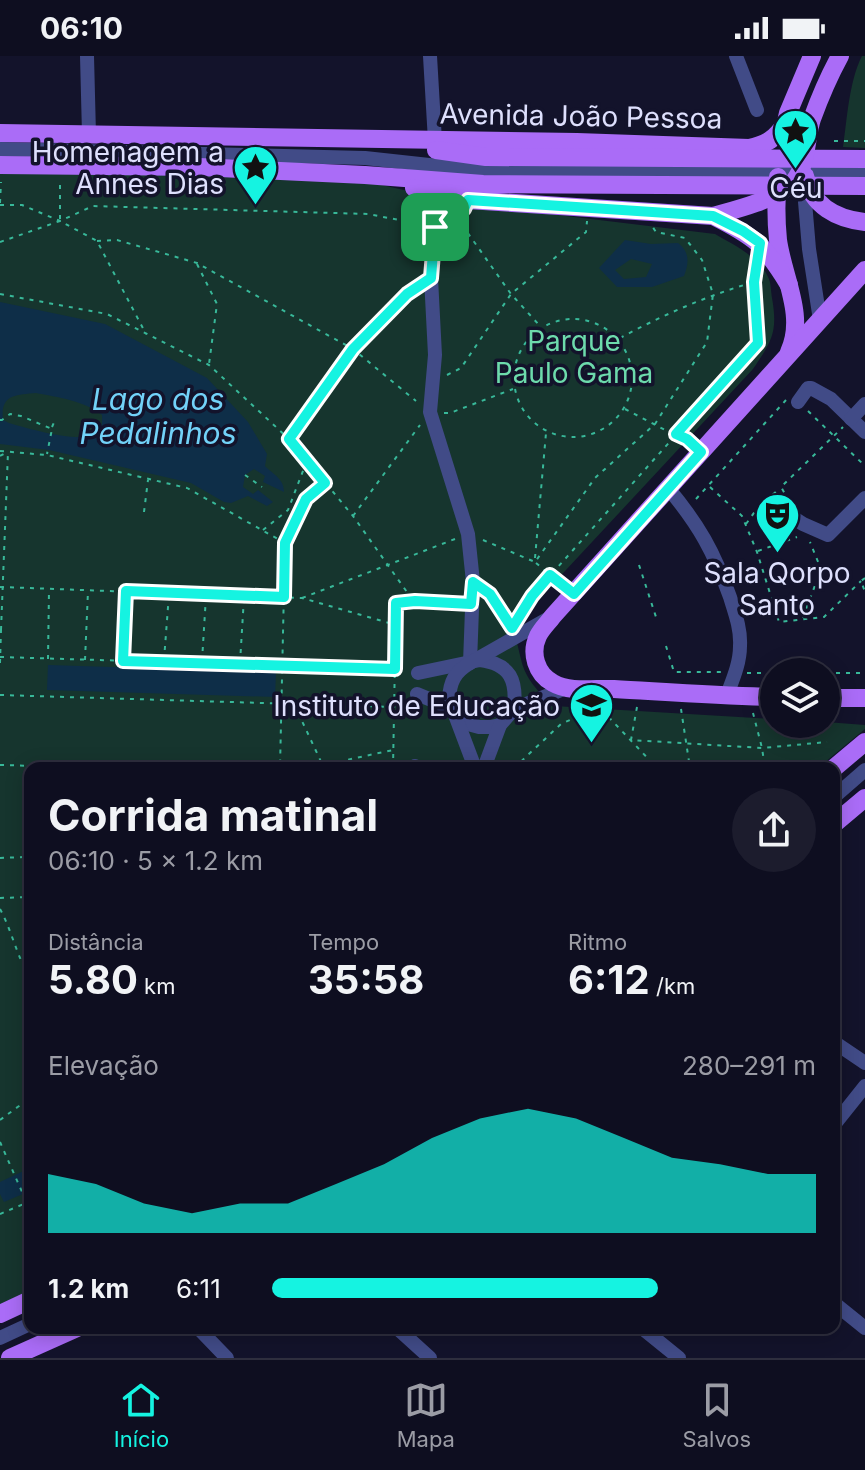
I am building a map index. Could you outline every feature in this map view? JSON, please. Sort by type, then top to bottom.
[{"type":"main road","points":[[786,358],[795,339],[796,323],[779,241],[777,193],[785,124],[812,56]]},
{"type":"main road","points":[[365,175],[468,200],[713,216],[777,193],[797,178],[803,166],[813,115],[840,56]]},
{"type":"main road","name":"Avenida João Pessoa","points":[[0,133],[577,142],[749,148],[768,142],[785,124]]},
{"type":"main road","name":"Avenida João Pessoa","points":[[366,140],[484,171]]},
{"type":"main road","points":[[1,160],[60,166],[365,175],[865,159]]},
{"type":"main road","points":[[803,166],[807,183],[824,208],[847,220],[865,222]]},
{"type":"main road","points":[[484,171],[865,186]]},
{"type":"main road","points":[[713,216],[760,243],[789,285]]},
{"type":"main road","points":[[760,696],[566,688],[545,678],[538,668],[534,655],[535,643],[539,632],[553,616],[865,270]]},
{"type":"main road","points":[[840,698],[863,699]]},
{"type":"main road","points":[[840,763],[865,742]]},
{"type":"main road","points":[[840,819],[865,798]]},
{"type":"main road","points":[[0,1314],[24,1303]]},
{"type":"main road","points":[[10,1358],[64,1334]]},
{"type":"street","points":[[87,56],[89,134]]},
{"type":"street","points":[[430,56],[435,141]]},
{"type":"street","points":[[736,56],[757,110]]},
{"type":"street","points":[[146,151],[171,136]]},
{"type":"street","points":[[146,151],[170,167]]},
{"type":"street","points":[[1,160],[146,151],[365,158],[484,171],[865,173]]},
{"type":"street","points":[[803,166],[804,202],[820,320]]},
{"type":"street","points":[[431,197],[435,227],[431,278],[435,355],[430,412],[468,534],[473,582],[470,663]]},
{"type":"street","points":[[798,402],[811,388],[831,399],[865,432]]},
{"type":"street","points":[[851,419],[865,404]]},
{"type":"street","points":[[668,488],[687,509],[712,551],[736,615],[740,649],[727,695]]},
{"type":"street","points":[[786,513],[828,535],[865,498]]},
{"type":"street","points":[[473,762],[449,699],[453,678],[460,669],[553,616]]},
{"type":"street","points":[[418,673],[480,660],[491,662],[501,666],[514,683],[514,709]]},
{"type":"street","points":[[486,762],[500,725],[514,709],[566,688]]},
{"type":"street","points":[[417,694],[453,709],[468,724],[479,727],[500,725]]},
{"type":"street","points":[[840,792],[865,770]]},
{"type":"street","points":[[840,1046],[865,1063]]},
{"type":"street","points":[[840,1117],[865,1086]]},
{"type":"street","points":[[840,1308],[865,1328]]},
{"type":"street","points":[[0,1338],[24,1327]]},
{"type":"street","points":[[204,1334],[227,1358]]},
{"type":"street","points":[[404,1334],[430,1358]]},
{"type":"street","points":[[649,1334],[679,1358]]},
{"type":"path","points":[[834,141],[865,141]]},
{"type":"path","points":[[1,160],[0,205],[22,205],[97,241],[117,240],[197,263],[353,349],[430,412]]},
{"type":"path","points":[[60,166],[60,221]]},
{"type":"path","points":[[468,200],[464,209],[465,229],[511,294],[541,327]]},
{"type":"path","points":[[0,242],[93,206],[368,214],[435,227]]},
{"type":"path","points":[[433,382],[461,368],[511,294],[586,232],[588,208]]},
{"type":"path","points":[[535,562],[595,478],[655,424],[707,342],[713,294],[702,260],[685,238],[656,232],[641,212]]},
{"type":"path","points":[[97,241],[147,335]]},
{"type":"path","points":[[473,582],[490,594],[512,628],[550,575],[758,343],[754,282],[760,243]]},
{"type":"path","points":[[197,263],[217,304],[209,365]]},
{"type":"path","points":[[289,439],[353,349],[407,294],[431,278]]},
{"type":"path","points":[[618,339],[713,294],[754,282]]},
{"type":"path","points":[[0,294],[107,314],[209,365],[289,439],[353,516],[419,609]]},
{"type":"path","points":[[556,320],[590,320],[606,327],[628,354],[633,372],[631,391],[624,408],[613,422],[598,432],[581,437],[563,437],[546,432],[531,421],[520,406],[514,389],[513,371],[527,339],[541,327],[556,320]]},
{"type":"path","points":[[687,509],[790,396],[865,466]]},
{"type":"path","points":[[624,408],[687,439],[701,452]]},
{"type":"path","points":[[0,420],[10,414],[52,429]]},
{"type":"path","points":[[48,453],[55,420]]},
{"type":"path","points":[[535,562],[546,432]]},
{"type":"path","points":[[0,663],[8,451]]},
{"type":"path","points":[[0,453],[48,453],[187,488],[285,543]]},
{"type":"path","points":[[262,530],[288,510],[307,461]]},
{"type":"path","points":[[245,475],[262,487]]},
{"type":"path","points":[[144,512],[148,479]]},
{"type":"path","points":[[280,762],[285,543],[306,499],[325,483]]},
{"type":"path","points":[[709,486],[742,516],[779,622],[824,617],[863,580]]},
{"type":"path","points":[[745,525],[781,487]]},
{"type":"path","points":[[0,510],[5,516]]},
{"type":"path","points":[[757,552],[807,533]]},
{"type":"path","points":[[302,598],[468,534],[535,562],[574,594]]},
{"type":"path","points":[[639,565],[656,617]]},
{"type":"path","points":[[863,580],[865,592]]},
{"type":"path","points":[[1,587],[302,598],[396,625]]},
{"type":"path","points":[[48,659],[49,589]]},
{"type":"path","points":[[85,660],[88,590]]},
{"type":"path","points":[[123,661],[126,591]]},
{"type":"path","points":[[164,662],[169,593]]},
{"type":"path","points":[[202,663],[206,594]]},
{"type":"path","points":[[240,664],[244,596]]},
{"type":"path","points":[[393,762],[396,603],[471,604]]},
{"type":"path","points":[[666,646],[674,672],[760,673]]},
{"type":"path","points":[[0,657],[395,669]]},
{"type":"path","points":[[840,673],[865,673]]},
{"type":"path","points":[[631,740],[640,690]]},
{"type":"path","points":[[679,692],[689,762]]},
{"type":"path","points":[[0,695],[395,707]]},
{"type":"path","points":[[751,696],[764,762]]},
{"type":"path","points":[[294,703],[321,762]]},
{"type":"path","points":[[520,762],[561,724],[599,707],[651,762]]},
{"type":"path","points":[[631,740],[762,748],[827,742]]},
{"type":"path","points":[[341,762],[394,750]]},
{"type":"path","points":[[0,765],[24,766]]},
{"type":"path","points":[[0,858],[24,857]]},
{"type":"path","points":[[0,898],[24,897]]},
{"type":"path","points":[[0,909],[24,969]]},
{"type":"path","points":[[0,1120],[24,1099]]},
{"type":"path","points":[[0,1142],[24,1196]]},
{"type":"path","points":[[0,1214],[24,1204]]},
{"type":"green space","points":[[862,56],[865,56],[865,148],[843,147],[851,89]]},
{"type":"green space","name":"Parque Paulo Gama","points":[[0,171],[196,173],[364,181],[466,204],[715,234],[738,247],[759,264],[770,281],[774,328],[765,351],[753,369],[512,628],[526,673],[538,691],[554,706],[760,718],[760,738],[840,738],[840,723],[865,725],[865,729],[825,762],[24,762],[24,1294],[0,1304]]},
{"type":"water","points":[[625,240],[651,244],[678,243],[685,250],[687,258],[684,276],[652,287],[617,287],[599,268]],"holes":[[[631,259],[652,264],[646,277],[624,279],[615,270]]]},
{"type":"water","name":"Lago dos Pedalinhos","points":[[0,302],[105,324],[207,378],[248,422],[267,454],[265,466],[280,480],[284,492],[263,482],[265,476],[254,469],[245,475],[243,487],[253,494],[258,490],[273,502],[267,506],[248,496],[231,503],[224,502],[191,483],[49,450],[0,444]],"holes":[[[36,393],[70,400],[95,410],[102,415],[100,429],[90,436],[68,436],[3,420],[7,401],[22,394]]]},
{"type":"water","points":[[48,665],[276,672],[275,697],[47,690]]},
{"type":"water","points":[[24,1171],[24,1194],[4,1202],[0,1182]]},
{"type":"place","name":"Céu","points":[[796,170]]},
{"type":"place","name":"Homenagem a Annes Dias","points":[[255,207]]},
{"type":"place","name":"Sala Qorpo Santo","points":[[777,555]]},
{"type":"place","name":"Instituto de Educação","points":[[591,745]]},
{"type":"route","points":[[468,200],[713,216],[760,243],[754,282],[758,343],[676,434],[701,452],[574,594],[550,575],[512,628],[490,594],[473,582],[471,604],[396,603],[395,669],[123,661],[126,591],[284,597],[285,543],[306,499],[325,483],[289,439],[353,349],[407,294],[431,278],[435,227],[464,209],[468,200]]}]
